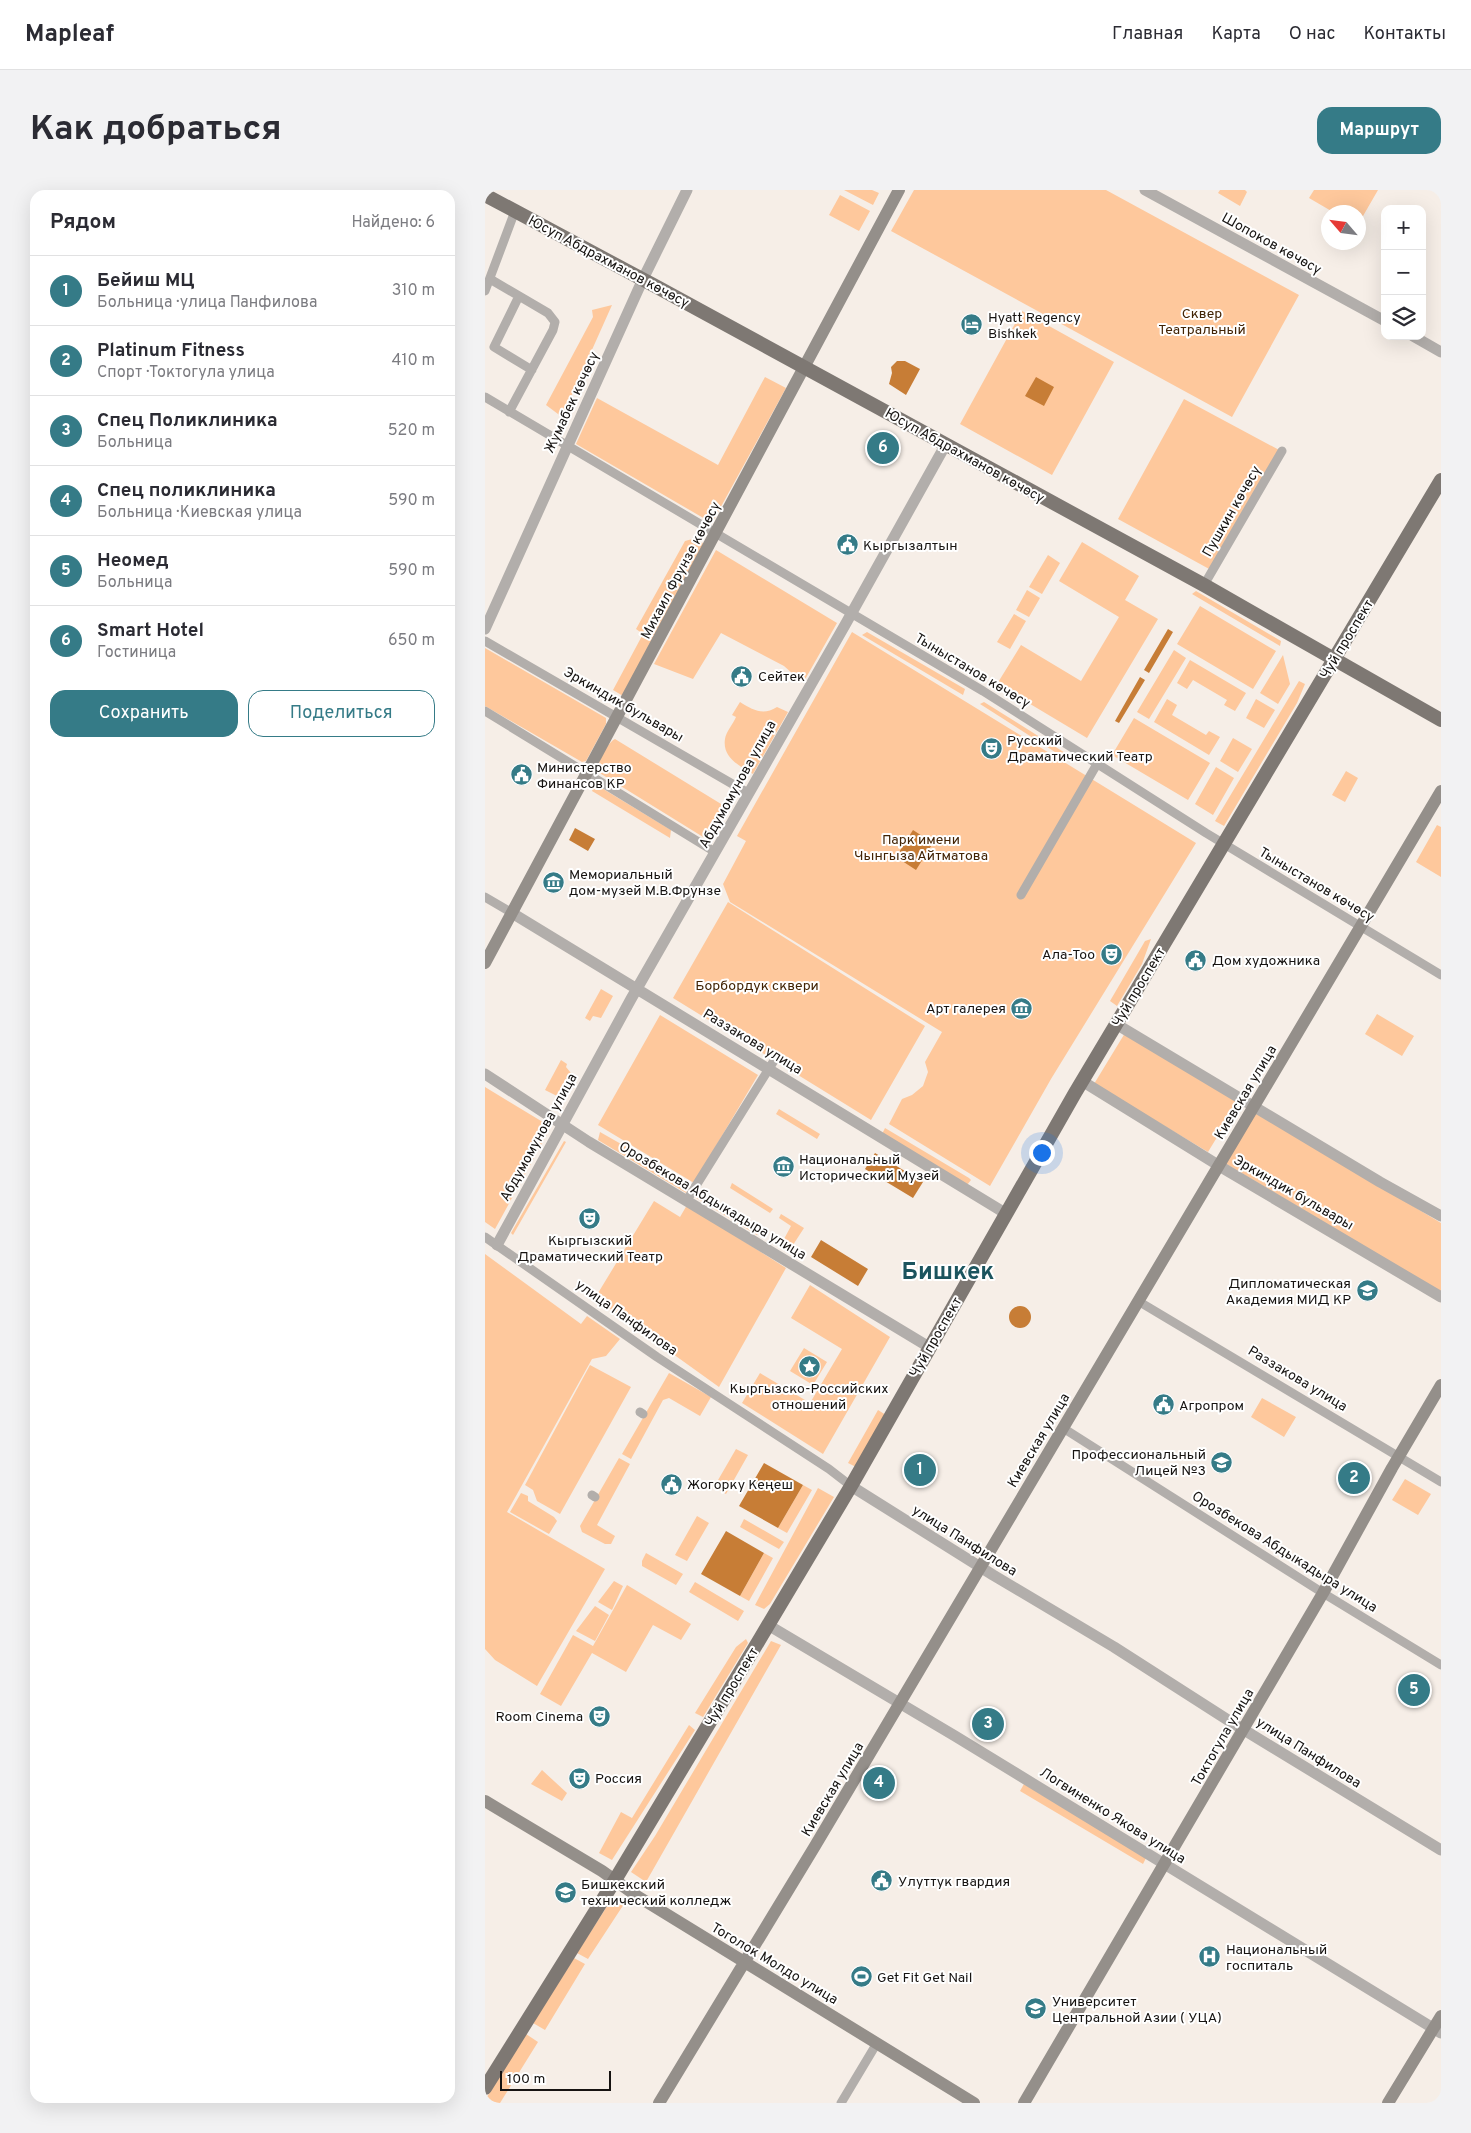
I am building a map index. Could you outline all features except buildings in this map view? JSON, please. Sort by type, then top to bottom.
[{"type":"main road","name":"Михаил Фрунзе көчөсү","points":[[485,963],[806,367],[899,190]]},
{"type":"main road","name":"Юсуп Абдрахманов көчөсү","points":[[485,195],[806,367],[1204,585],[1441,720]]},
{"type":"main road","name":"Чуй проспект","points":[[485,2088],[615,1880],[851,1486],[1082,1080],[1225,844],[1441,480]]},
{"type":"main road","name":"Киевская улица","points":[[659,2103],[746,1963],[1441,792]]},
{"type":"main road","name":"Токтогула улица","points":[[1024,2103],[1244,1730],[1441,1385]]},
{"type":"main road","name":"Тоголок Молдо улица","points":[[485,1801],[602,1870],[637,1896],[974,2103]]},
{"type":"main road","points":[[1389,2103],[1437,2031],[1441,2016]]},
{"type":"street","name":"Жумабек көчөсү","points":[[485,629],[643,279],[687,190]]},
{"type":"street","name":"Шопоков көчөсү","points":[[1145,190],[1381,319]]},
{"type":"street","points":[[485,291],[515,211]]},
{"type":"street","points":[[490,279],[548,314],[555,322],[553,330],[509,412]]},
{"type":"street","points":[[519,296],[494,347],[532,370]]},
{"type":"street","points":[[1420,340],[1441,352]]},
{"type":"street","name":"Тыныстанов көчөсү","points":[[485,397],[983,691],[1225,844],[1441,975]]},
{"type":"street","name":"Абдумомунова улица","points":[[497,1245],[638,988],[946,444]]},
{"type":"street","name":"Пушкин көчөсү","points":[[1204,585],[1282,451]]},
{"type":"street","name":"Эркиндик бульвары","points":[[485,641],[748,794]]},
{"type":"street","points":[[485,711],[588,772],[715,852]]},
{"type":"street","points":[[1021,895],[1097,764]]},
{"type":"street","name":"Раззакова улица","points":[[485,897],[638,988],[772,1063],[1005,1213]]},
{"type":"street","points":[[1116,1024],[1441,1216]]},
{"type":"street","points":[[687,1200],[772,1063]]},
{"type":"street","name":"Орозбекова Абдыкадыра улица","points":[[485,1074],[589,1142],[929,1347]]},
{"type":"street","name":"Эркиндик бульвары","points":[[1082,1080],[1219,1166],[1441,1297]]},
{"type":"street","name":"улица Панфилова","points":[[485,1236],[664,1362],[829,1469],[851,1486],[1441,1850]]},
{"type":"street","name":"Раззакова улица","points":[[1138,1301],[1441,1482]]},
{"type":"street","name":"Орозбекова Абдыкадыра улица","points":[[1063,1428],[1323,1593],[1441,1665]]},
{"type":"street","name":"Логвиненко Якова улица","points":[[768,1625],[900,1703],[1437,2031]]},
{"type":"street","points":[[841,2103],[877,2043]]},
{"type":"green space","points":[[844,190],[872,190],[879,193],[873,205]]},
{"type":"green space","name":"Сквер Театральный","points":[[914,190],[1106,190],[1299,295],[1232,417],[891,231]]},
{"type":"green space","points":[[1220,190],[1245,190],[1247,192],[1240,206],[1218,193]]},
{"type":"green space","points":[[1314,190],[1378,190],[1366,211],[1366,205],[1321,205],[1309,198]]},
{"type":"green space","points":[[840,195],[870,211],[859,231],[829,215]]},
{"type":"green space","points":[[612,305],[562,417],[546,405],[593,317],[592,310]]},
{"type":"green space","points":[[1022,311],[1114,362],[1052,475],[960,424]]},
{"type":"green space","points":[[765,377],[786,388],[712,523],[576,444],[597,398],[718,465]]},
{"type":"green space","points":[[1184,399],[1281,451],[1211,570],[1118,519]]},
{"type":"green space","points":[[696,538],[705,545],[623,696],[613,690],[643,634],[636,629],[685,541]]},
{"type":"green space","points":[[1082,542],[1139,576],[1125,600],[1158,619],[1087,738],[997,684],[1021,645],[1081,681],[1119,617],[1059,581]]},
{"type":"green space","points":[[716,550],[837,623],[803,683],[784,666],[721,633],[693,679],[654,664]]},
{"type":"green space","points":[[1048,555],[1060,563],[1042,594],[1029,587]]},
{"type":"green space","points":[[1027,590],[1040,598],[1029,617],[1016,610]]},
{"type":"green space","points":[[1196,591],[1281,641],[1280,646],[1192,594]]},
{"type":"green space","points":[[1200,606],[1276,651],[1253,689],[1177,644]]},
{"type":"green space","points":[[1014,614],[1026,621],[1010,649],[997,642]]},
{"type":"green space","name":"Парк имени Чынгыза Айтматова","points":[[852,632],[1196,843],[1051,1079],[990,1186],[889,1124],[902,1099],[912,1095],[923,1086],[928,1072],[925,1062],[942,1032],[730,902],[723,884],[746,841],[737,836]]},
{"type":"green space","points":[[867,632],[965,689],[963,695],[862,635]]},
{"type":"green space","points":[[485,648],[606,718],[606,724],[586,761],[582,762],[485,706]]},
{"type":"green space","points":[[1174,650],[1186,658],[1149,719],[1137,712]]},
{"type":"green space","points":[[1283,655],[1290,684],[1278,704],[1260,693]]},
{"type":"green space","points":[[1190,660],[1246,693],[1235,711],[1224,705],[1227,700],[1193,680],[1187,689],[1177,683]]},
{"type":"green space","points":[[1299,681],[1305,684],[1297,703],[1224,826],[1215,821]]},
{"type":"green space","points":[[1167,699],[1177,705],[1172,715],[1206,735],[1209,731],[1220,737],[1209,755],[1154,722]]},
{"type":"green space","points":[[1256,699],[1275,710],[1264,728],[1246,718]]},
{"type":"green space","points":[[740,702],[758,711],[772,710],[777,707],[788,712],[753,774],[733,761],[725,746],[726,736],[736,717],[732,715]]},
{"type":"green space","points":[[984,702],[1070,756],[1069,761],[980,704]]},
{"type":"green space","points":[[1134,718],[1210,763],[1188,800],[1112,755]]},
{"type":"green space","points":[[1233,738],[1252,749],[1238,772],[1220,761]]},
{"type":"green space","points":[[615,739],[726,807],[708,840],[598,772],[603,754],[609,744]]},
{"type":"green space","points":[[1216,767],[1234,778],[1213,815],[1195,804]]},
{"type":"green space","points":[[1346,771],[1358,778],[1345,802],[1332,795]]},
{"type":"green space","points":[[595,784],[671,830],[670,838],[592,791]]},
{"type":"green space","points":[[1437,825],[1441,827],[1441,877],[1416,862]]},
{"type":"green space","name":"Борбордук сквери","points":[[728,902],[925,1026],[871,1120],[673,998]]},
{"type":"green space","points":[[1151,939],[1142,964],[1117,1006],[1110,1001],[1145,941]]},
{"type":"green space","points":[[601,989],[613,996],[601,1018],[593,1016],[590,1021],[585,1018]]},
{"type":"green space","points":[[1377,1014],[1414,1036],[1402,1056],[1365,1034]]},
{"type":"green space","points":[[660,1015],[758,1075],[694,1183],[598,1125]]},
{"type":"green space","points":[[1125,1033],[1239,1101],[1208,1152],[1094,1084]]},
{"type":"green space","points":[[561,1060],[567,1064],[566,1067],[571,1073],[559,1097],[545,1090]]},
{"type":"green space","points":[[485,1087],[551,1127],[495,1229],[485,1222]]},
{"type":"green space","points":[[779,1109],[820,1134],[817,1139],[776,1114]]},
{"type":"green space","points":[[1254,1110],[1441,1223],[1441,1292],[1223,1162]]},
{"type":"green space","points":[[885,1128],[971,1180],[967,1185],[882,1134]]},
{"type":"green space","points":[[600,1132],[686,1181],[690,1187],[686,1193],[598,1140]]},
{"type":"green space","points":[[564,1141],[566,1142],[513,1235],[511,1233]]},
{"type":"green space","points":[[732,1183],[773,1209],[770,1213],[730,1188]]},
{"type":"green space","points":[[696,1191],[759,1231],[757,1235],[693,1196]]},
{"type":"green space","points":[[654,1201],[680,1217],[687,1205],[786,1268],[719,1387],[595,1298]]},
{"type":"green space","points":[[781,1214],[804,1228],[793,1245],[784,1239],[791,1226],[779,1218]]},
{"type":"green space","points":[[485,1254],[581,1324],[587,1316],[620,1339],[606,1356],[592,1359],[507,1512],[605,1569],[537,1686],[495,1660],[485,1649]]},
{"type":"green space","points":[[810,1285],[890,1337],[823,1454],[742,1403],[760,1373],[810,1403],[842,1349],[791,1318]]},
{"type":"green space","points":[[804,1348],[827,1362],[813,1385],[790,1371]]},
{"type":"green space","points":[[590,1365],[631,1387],[560,1514],[537,1501],[533,1490],[525,1485]]},
{"type":"green space","points":[[669,1373],[711,1397],[700,1416],[669,1398],[663,1400],[631,1459],[622,1454]]},
{"type":"green space","points":[[1262,1398],[1296,1417],[1284,1437],[1251,1417]]},
{"type":"green space","points":[[878,1410],[886,1415],[856,1467],[848,1463]]},
{"type":"green space","points":[[736,1449],[748,1455],[726,1494],[714,1487]]},
{"type":"green space","points":[[619,1458],[630,1464],[597,1525],[615,1536],[611,1544],[605,1544],[582,1532],[580,1526]]},
{"type":"green space","points":[[1405,1479],[1431,1494],[1418,1515],[1392,1500]]},
{"type":"green space","points":[[803,1485],[812,1490],[787,1533],[778,1528]]},
{"type":"green space","points":[[818,1488],[834,1497],[770,1604],[764,1609],[755,1605]]},
{"type":"green space","points":[[521,1493],[528,1496],[528,1501],[554,1517],[557,1521],[549,1534],[510,1512]]},
{"type":"green space","points":[[697,1516],[709,1523],[687,1561],[675,1555]]},
{"type":"green space","points":[[744,1519],[784,1542],[779,1549],[740,1527]]},
{"type":"green space","points":[[646,1553],[683,1574],[676,1585],[642,1566]]},
{"type":"green space","points":[[764,1553],[773,1558],[749,1601],[740,1596]]},
{"type":"green space","points":[[614,1581],[623,1586],[612,1610],[598,1602]]},
{"type":"green space","points":[[695,1582],[744,1611],[738,1621],[689,1592]]},
{"type":"green space","points":[[627,1585],[691,1624],[681,1640],[653,1625],[626,1672],[592,1653],[561,1706],[540,1694],[573,1635],[593,1646]]},
{"type":"green space","points":[[595,1606],[609,1615],[595,1641],[576,1631]]},
{"type":"green space","points":[[746,1639],[748,1643],[703,1717],[695,1713],[736,1647]]},
{"type":"green space","points":[[771,1641],[781,1645],[646,1882],[631,1872],[655,1836]]},
{"type":"green space","points":[[689,1725],[695,1730],[612,1860],[599,1853],[621,1812],[632,1818]]},
{"type":"green space","points":[[542,1770],[567,1793],[562,1801],[531,1784]]},
{"type":"green space","points":[[1024,1784],[1146,1858],[1143,1864],[1020,1791]]},
{"type":"green space","points":[[613,1897],[624,1904],[588,1959],[577,1953]]},
{"type":"green space","points":[[574,1958],[585,1964],[545,2030],[533,2023]]},
{"type":"green space","points":[[526,2034],[538,2042],[500,2103],[485,2103],[485,2100]]},
{"type":"shaded area","points":[[897,361],[905,361],[920,369],[906,395],[889,384],[892,373],[891,367]]},
{"type":"shaded area","points":[[1036,377],[1054,387],[1044,406],[1025,396]]},
{"type":"shaded area","points":[[1168,629],[1173,632],[1149,673],[1144,670]]},
{"type":"shaded area","points":[[1140,677],[1145,680],[1119,723],[1115,721]]},
{"type":"shaded area","points":[[575,828],[595,839],[588,851],[569,840]]},
{"type":"shaded area","points":[[913,830],[933,843],[916,870],[896,857]]},
{"type":"shaded area","points":[[875,1153],[923,1182],[913,1198],[865,1169]]},
{"type":"shaded area","points":[[821,1240],[868,1269],[858,1286],[811,1257]]},
{"type":"shaded area","points":[[1020,1306],[1030,1313],[1031,1317],[1024,1327],[1020,1328],[1010,1321],[1009,1317],[1016,1307]]},
{"type":"shaded area","points":[[764,1463],[803,1485],[778,1528],[739,1506]]},
{"type":"shaded area","points":[[726,1531],[764,1553],[740,1596],[701,1574]]},
{"type":"place","name":"Hyatt Regency Bishkek","points":[[972,325]]},
{"type":"place","name":"Smart Hotel","points":[[883,448]]},
{"type":"place","name":"Кыргызалтын","points":[[847,545]]},
{"type":"place","name":"Сейтек","points":[[742,676]]},
{"type":"place","name":"Русский Драматический Театр","points":[[991,748]]},
{"type":"place","name":"Министерство Финансов КР","points":[[521,775]]},
{"type":"place","name":"Мемориальный дом-музей М.В.Фрунзе","points":[[553,882]]},
{"type":"place","name":"Ала-Тоо","points":[[1111,954]]},
{"type":"place","name":"Дом художника","points":[[1196,960]]},
{"type":"place","name":"Арт галерея","points":[[1022,1008]]},
{"type":"place","name":"Национальный Исторический Музей","points":[[783,1167]]},
{"type":"place","name":"Кыргызский Драматический Театр","points":[[590,1218]]},
{"type":"place","name":"Дипломатическая Академия МИД КР","points":[[1367,1291]]},
{"type":"place","name":"Кыргызско-Российских отношений","points":[[809,1366]]},
{"type":"place","name":"Агропром","points":[[1163,1405]]},
{"type":"place","name":"Профессиональный Лицей №3","points":[[1222,1462]]},
{"type":"place","name":"Бейиш МЦ","points":[[920,1470]]},
{"type":"place","name":"Platinum Fitness","points":[[1354,1478]]},
{"type":"place","name":"Жогорку Кеңеш","points":[[671,1484]]},
{"type":"place","name":"Неомед","points":[[1414,1690]]},
{"type":"place","name":"Room Cinema","points":[[599,1716]]},
{"type":"place","name":"Спец Поликлиника","points":[[988,1724]]},
{"type":"place","name":"Россия","points":[[579,1778]]},
{"type":"place","name":"Спец поликлиника","points":[[879,1783]]},
{"type":"place","name":"Улуттук гвардия","points":[[882,1881]]},
{"type":"place","name":"Бишкекский технический колледж","points":[[565,1892]]},
{"type":"place","name":"Национальный госпиталь","points":[[1210,1957]]},
{"type":"place","name":"Get Fit Get Nail","points":[[861,1977]]},
{"type":"place","name":"Университет Центральной Азии ( УЦА)","points":[[1036,2009]]},
{"type":"district","name":"Бишкек","points":[[948,1271]]}]
